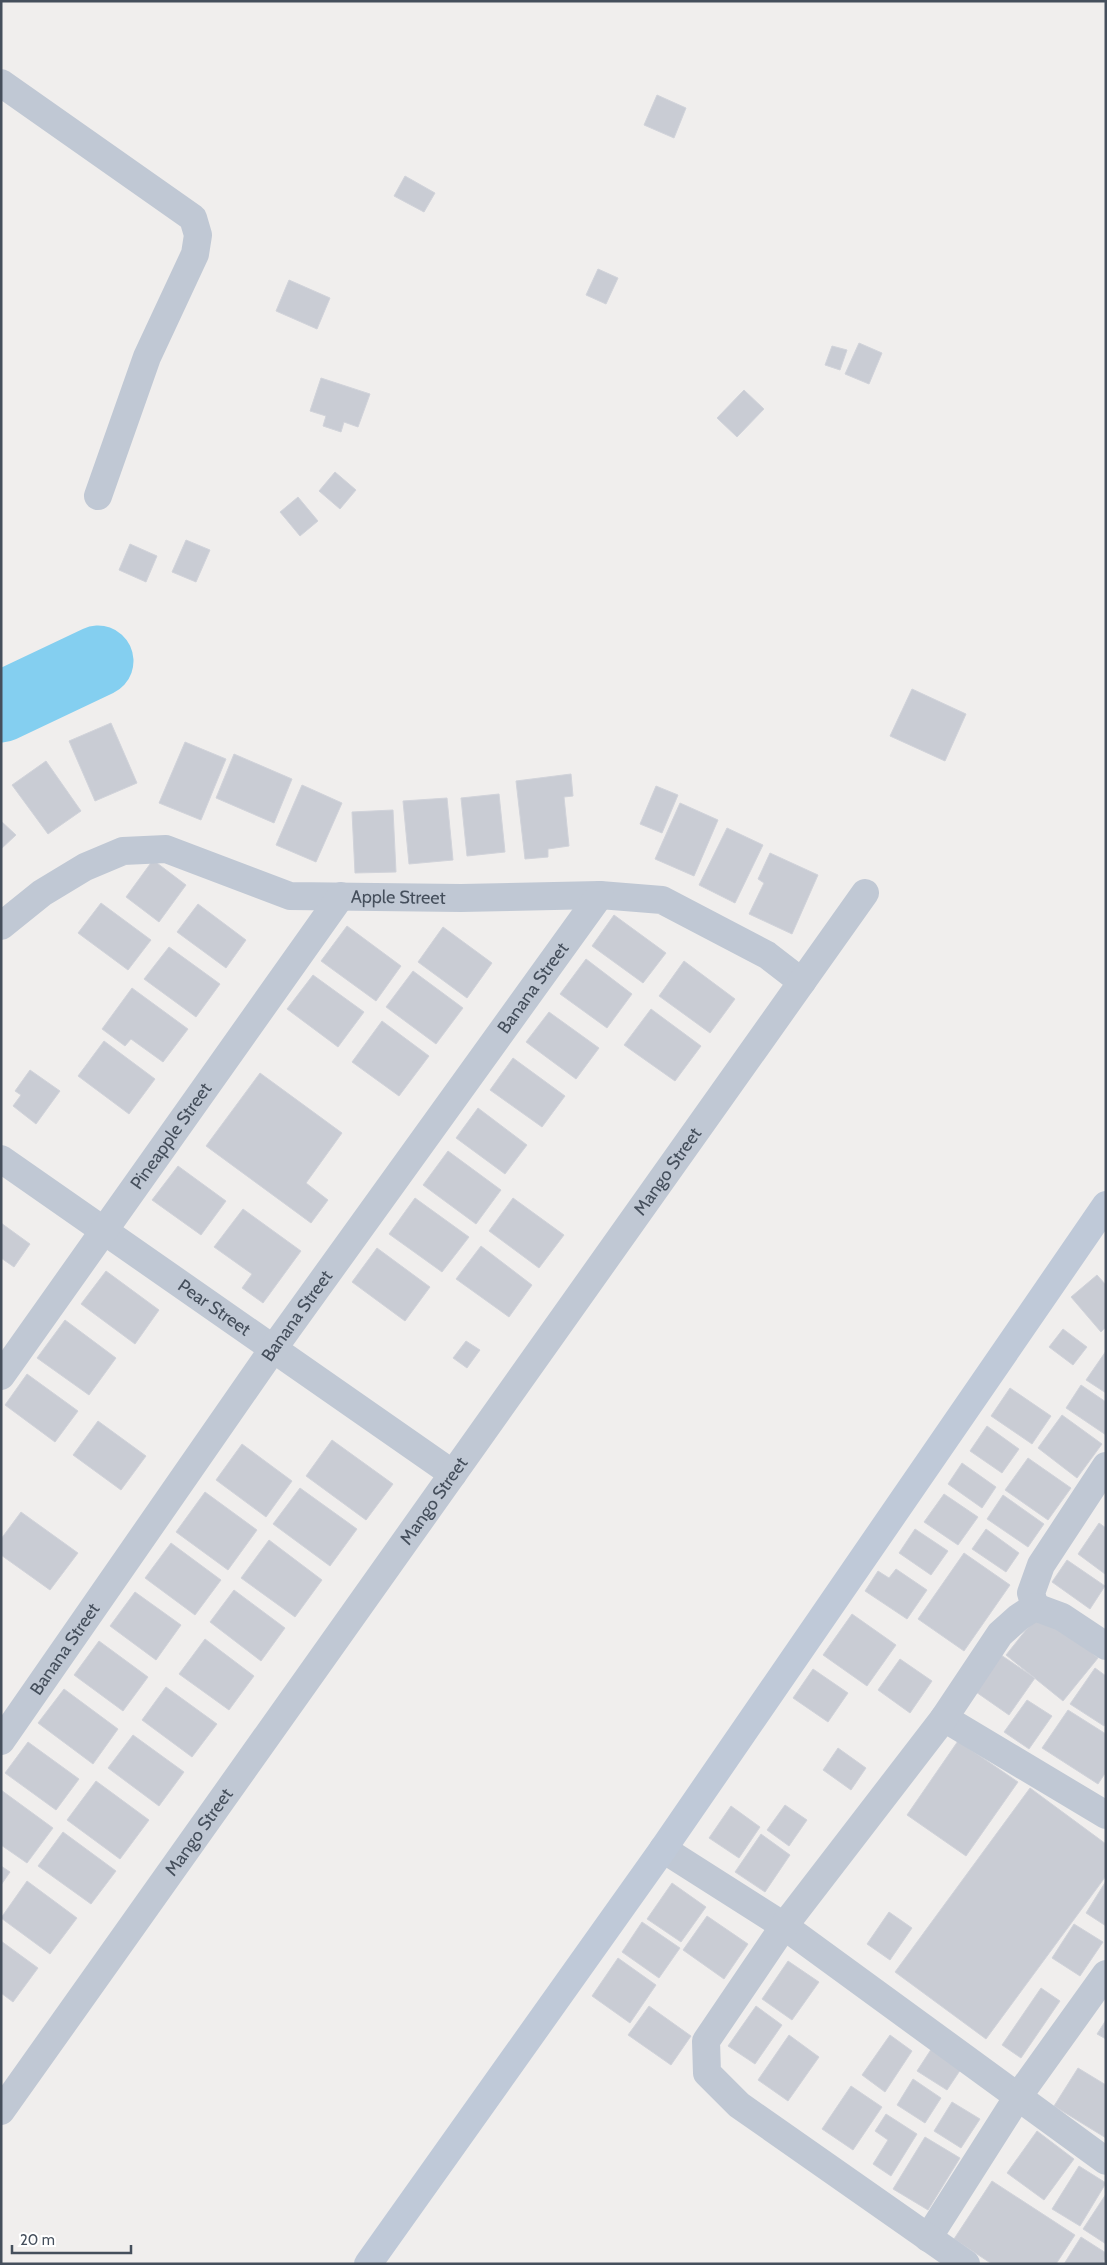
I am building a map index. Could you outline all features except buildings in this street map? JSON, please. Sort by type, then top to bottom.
[{"type":"street","points":[[1,83],[193,218],[198,235],[195,254],[147,357],[98,496]]},
{"type":"street","name":"Apple Street","points":[[1,926],[42,893],[85,867],[124,851],[166,849],[290,896],[461,898],[600,895],[662,900],[767,955],[802,982]]},
{"type":"street","name":"Mango Street","points":[[1,2111],[865,893]]},
{"type":"street","name":"Banana Street","points":[[1,1741],[273,1349],[600,895]]},
{"type":"street","name":"Pineapple Street","points":[[1,1376],[342,896]]},
{"type":"street","name":"Pear Street","points":[[1,1159],[453,1474]]},
{"type":"street","points":[[368,2264],[663,1849],[1106,1205]]},
{"type":"street","points":[[1034,1607],[1031,1593],[1041,1566],[1106,1466]]},
{"type":"street","points":[[1034,1607],[1062,1617],[1106,1646]]},
{"type":"street","points":[[966,2264],[739,2105],[707,2073],[706,2041],[784,1926],[944,1718],[1000,1634],[1034,1607]]},
{"type":"street","points":[[944,1718],[1106,1815]]},
{"type":"street","points":[[663,1849],[784,1926],[1106,2161]]},
{"type":"street","points":[[928,2238],[1018,2098],[1105,1975]]},
{"type":"waterway","points":[[1,707],[98,661]]}]
